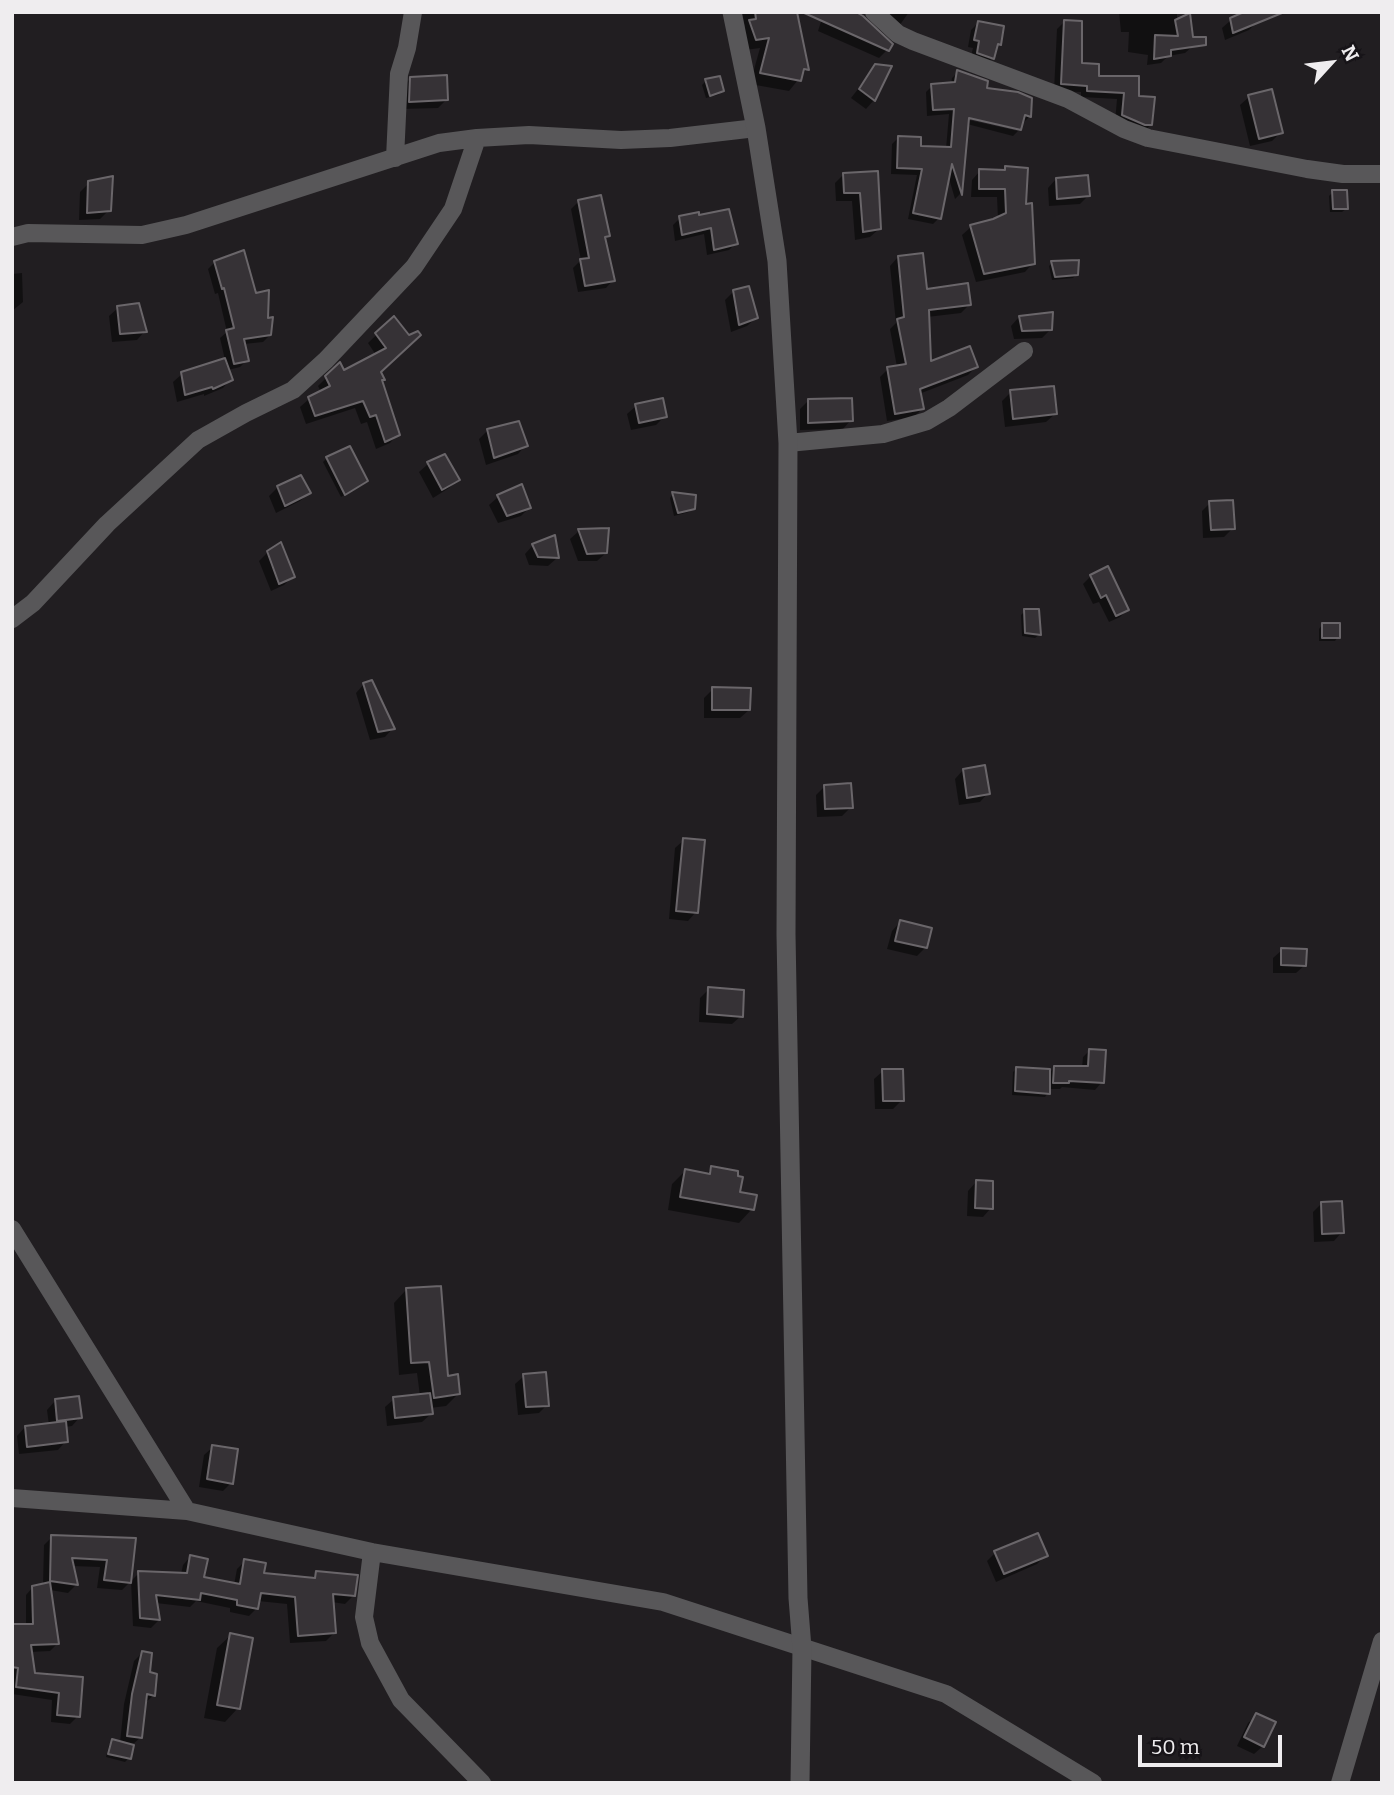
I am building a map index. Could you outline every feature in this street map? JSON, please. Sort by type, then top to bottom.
[{"type":"street","points":[[394,158],[400,96],[399,74],[413,12]]},
{"type":"street","points":[[733,12],[756,128],[777,261],[788,443],[786,934],[798,1598],[802,1648],[800,1783]]},
{"type":"street","points":[[874,12],[898,34],[913,41],[1068,99],[1124,129],[1148,138],[1307,169],[1342,174],[1382,174]]},
{"type":"street","points":[[12,237],[28,233],[142,235],[186,225],[439,143],[529,135],[670,138],[756,128]]},
{"type":"street","points":[[12,619],[33,603],[107,524],[198,440],[293,390],[326,360],[414,267],[453,209],[477,138]]},
{"type":"street","points":[[788,443],[883,433],[927,421],[949,408],[1024,351]]},
{"type":"street","points":[[12,1230],[187,1511]]},
{"type":"street","points":[[12,1498],[187,1511],[372,1552],[663,1602],[946,1694],[1093,1783]]},
{"type":"street","points":[[372,1552],[364,1618],[370,1643],[401,1700],[482,1783]]},
{"type":"street","points":[[1340,1783],[1382,1641]]},
{"type":"building","points":[[755,12],[797,12],[809,70],[804,69],[801,81],[760,73],[769,38],[756,40],[749,20],[756,19]]},
{"type":"building","points":[[802,12],[856,12],[893,44],[889,51]]},
{"type":"building","points":[[1244,12],[1282,13],[1233,33],[1230,18]]},
{"type":"building","points":[[1190,13],[1193,37],[1206,37],[1206,45],[1171,50],[1171,56],[1154,59],[1155,35],[1178,36],[1175,20]]},
{"type":"building","points":[[1064,20],[1082,21],[1082,63],[1099,64],[1099,76],[1139,76],[1139,96],[1155,97],[1152,125],[1145,125],[1122,115],[1124,93],[1087,91],[1087,86],[1061,84]]},
{"type":"building","points":[[978,21],[1004,26],[1001,45],[998,44],[994,59],[977,53],[979,41],[974,40]]},
{"type":"building","points":[[875,64],[892,66],[875,101],[859,89]]},
{"type":"building","points":[[957,70],[988,81],[987,88],[1018,92],[1032,98],[1031,117],[1025,115],[1021,130],[969,118],[962,195],[952,164],[941,219],[913,213],[922,169],[897,168],[898,136],[921,137],[921,146],[951,147],[954,109],[933,110],[931,84],[955,82]]},
{"type":"building","points":[[447,75],[448,100],[409,102],[410,77]]},
{"type":"building","points":[[720,76],[724,91],[710,96],[705,79]]},
{"type":"building","points":[[1272,89],[1283,133],[1259,139],[1248,95]]},
{"type":"building","points":[[1005,166],[1028,168],[1026,204],[1032,203],[1035,264],[984,274],[970,225],[1006,213],[1005,189],[979,189],[979,169],[1005,170]]},
{"type":"building","points":[[878,171],[881,229],[863,232],[860,193],[844,193],[843,173]]},
{"type":"building","points":[[1088,175],[1090,196],[1057,199],[1056,178]]},
{"type":"building","points":[[113,176],[111,211],[87,213],[88,181]]},
{"type":"building","points":[[1332,190],[1347,190],[1348,209],[1333,209]]},
{"type":"building","points":[[601,195],[610,236],[605,237],[615,281],[585,286],[580,259],[589,258],[578,200]]},
{"type":"building","points":[[729,209],[738,244],[714,250],[711,228],[682,235],[679,216]]},
{"type":"building","points":[[244,250],[256,293],[269,290],[268,318],[273,317],[271,335],[244,339],[249,361],[234,364],[226,330],[234,328],[214,261]]},
{"type":"building","points":[[923,253],[927,289],[968,283],[971,305],[929,310],[931,361],[970,346],[978,367],[920,389],[924,409],[895,414],[887,367],[906,364],[897,319],[904,317],[898,256]]},
{"type":"building","points":[[1079,260],[1078,275],[1055,277],[1051,261]]},
{"type":"building","points":[[749,286],[758,318],[739,325],[733,290]]},
{"type":"building","points":[[139,303],[147,332],[120,334],[117,306]]},
{"type":"building","points":[[1053,312],[1052,330],[1022,331],[1019,316]]},
{"type":"building","points":[[394,316],[409,335],[418,331],[421,335],[381,372],[400,435],[385,442],[376,415],[370,417],[363,401],[315,416],[308,397],[330,386],[325,376],[340,362],[344,370],[386,348],[375,333]]},
{"type":"building","points":[[225,358],[233,380],[213,389],[212,387],[185,395],[181,372]]},
{"type":"building","points":[[1054,386],[1057,414],[1013,419],[1010,390]]},
{"type":"building","points":[[663,398],[667,417],[639,423],[635,404]]},
{"type":"building","points":[[852,398],[853,421],[808,423],[808,399]]},
{"type":"building","points":[[519,421],[528,446],[494,458],[487,429]]},
{"type":"building","points":[[350,446],[368,481],[345,495],[326,457]]},
{"type":"building","points":[[445,454],[460,480],[442,490],[427,462]]},
{"type":"building","points":[[301,475],[311,493],[285,506],[277,486]]},
{"type":"building","points":[[522,484],[531,508],[507,516],[497,495]]},
{"type":"building","points":[[672,492],[696,495],[695,509],[678,513]]},
{"type":"building","points":[[1233,500],[1235,529],[1211,530],[1209,501]]},
{"type":"building","points":[[609,528],[607,553],[587,554],[578,529]]},
{"type":"building","points":[[555,535],[559,558],[538,557],[532,544]]},
{"type":"building","points":[[281,542],[295,577],[279,584],[267,551]]},
{"type":"building","points":[[1108,566],[1129,610],[1116,616],[1106,595],[1101,598],[1090,575]]},
{"type":"building","points":[[1024,609],[1039,609],[1041,635],[1025,633]]},
{"type":"building","points":[[1322,623],[1340,623],[1340,638],[1322,638]]},
{"type":"building","points":[[372,680],[395,729],[378,732],[363,683]]},
{"type":"building","points":[[712,687],[751,688],[750,710],[712,710]]},
{"type":"building","points":[[985,765],[990,794],[967,798],[963,769]]},
{"type":"building","points":[[851,783],[853,808],[825,809],[824,785]]},
{"type":"building","points":[[683,838],[705,840],[698,913],[676,911]]},
{"type":"building","points":[[900,920],[932,928],[927,948],[895,941]]},
{"type":"building","points":[[1281,948],[1307,949],[1306,966],[1281,965]]},
{"type":"building","points":[[708,987],[744,990],[743,1017],[707,1014]]},
{"type":"building","points":[[1089,1049],[1106,1050],[1104,1083],[1053,1083],[1054,1066],[1088,1066]]},
{"type":"building","points":[[1016,1067],[1050,1069],[1050,1094],[1015,1091]]},
{"type":"building","points":[[882,1069],[903,1069],[904,1101],[883,1101]]},
{"type":"building","points":[[711,1166],[738,1171],[738,1176],[743,1177],[740,1192],[757,1195],[754,1210],[680,1197],[685,1169],[710,1174]]},
{"type":"building","points":[[976,1180],[993,1181],[993,1209],[975,1208]]},
{"type":"building","points":[[1342,1201],[1344,1233],[1322,1234],[1321,1202]]},
{"type":"building","points":[[441,1286],[448,1376],[458,1374],[460,1394],[434,1398],[429,1362],[411,1363],[406,1288]]},
{"type":"building","points":[[546,1372],[549,1406],[526,1407],[523,1374]]},
{"type":"building","points":[[430,1393],[433,1414],[395,1418],[393,1397]]},
{"type":"building","points":[[79,1396],[82,1418],[57,1421],[55,1399]]},
{"type":"building","points":[[66,1421],[68,1442],[27,1447],[25,1426]]},
{"type":"building","points":[[212,1445],[238,1449],[233,1484],[207,1479]]},
{"type":"building","points":[[1038,1533],[1048,1556],[1004,1574],[994,1551]]},
{"type":"building","points":[[51,1535],[136,1538],[131,1583],[104,1580],[107,1560],[72,1558],[78,1585],[50,1581]]},
{"type":"building","points":[[190,1555],[208,1559],[204,1577],[240,1584],[244,1559],[266,1563],[264,1573],[315,1578],[316,1571],[358,1575],[355,1596],[333,1594],[336,1633],[298,1636],[295,1597],[261,1593],[258,1609],[237,1605],[237,1600],[201,1593],[200,1600],[156,1595],[160,1620],[140,1618],[138,1571],[187,1573]]},
{"type":"building","points":[[50,1582],[59,1644],[31,1645],[35,1673],[83,1677],[80,1717],[57,1715],[59,1693],[16,1687],[18,1668],[12,1667],[12,1624],[33,1624],[32,1586]]},
{"type":"building","points":[[230,1633],[253,1638],[240,1709],[217,1705]]},
{"type":"building","points":[[142,1651],[152,1653],[150,1672],[157,1674],[155,1696],[147,1694],[142,1738],[127,1736],[132,1694]]},
{"type":"building","points":[[1256,1713],[1276,1722],[1264,1747],[1244,1737]]},
{"type":"building","points":[[112,1739],[134,1745],[131,1759],[108,1754]]}]
